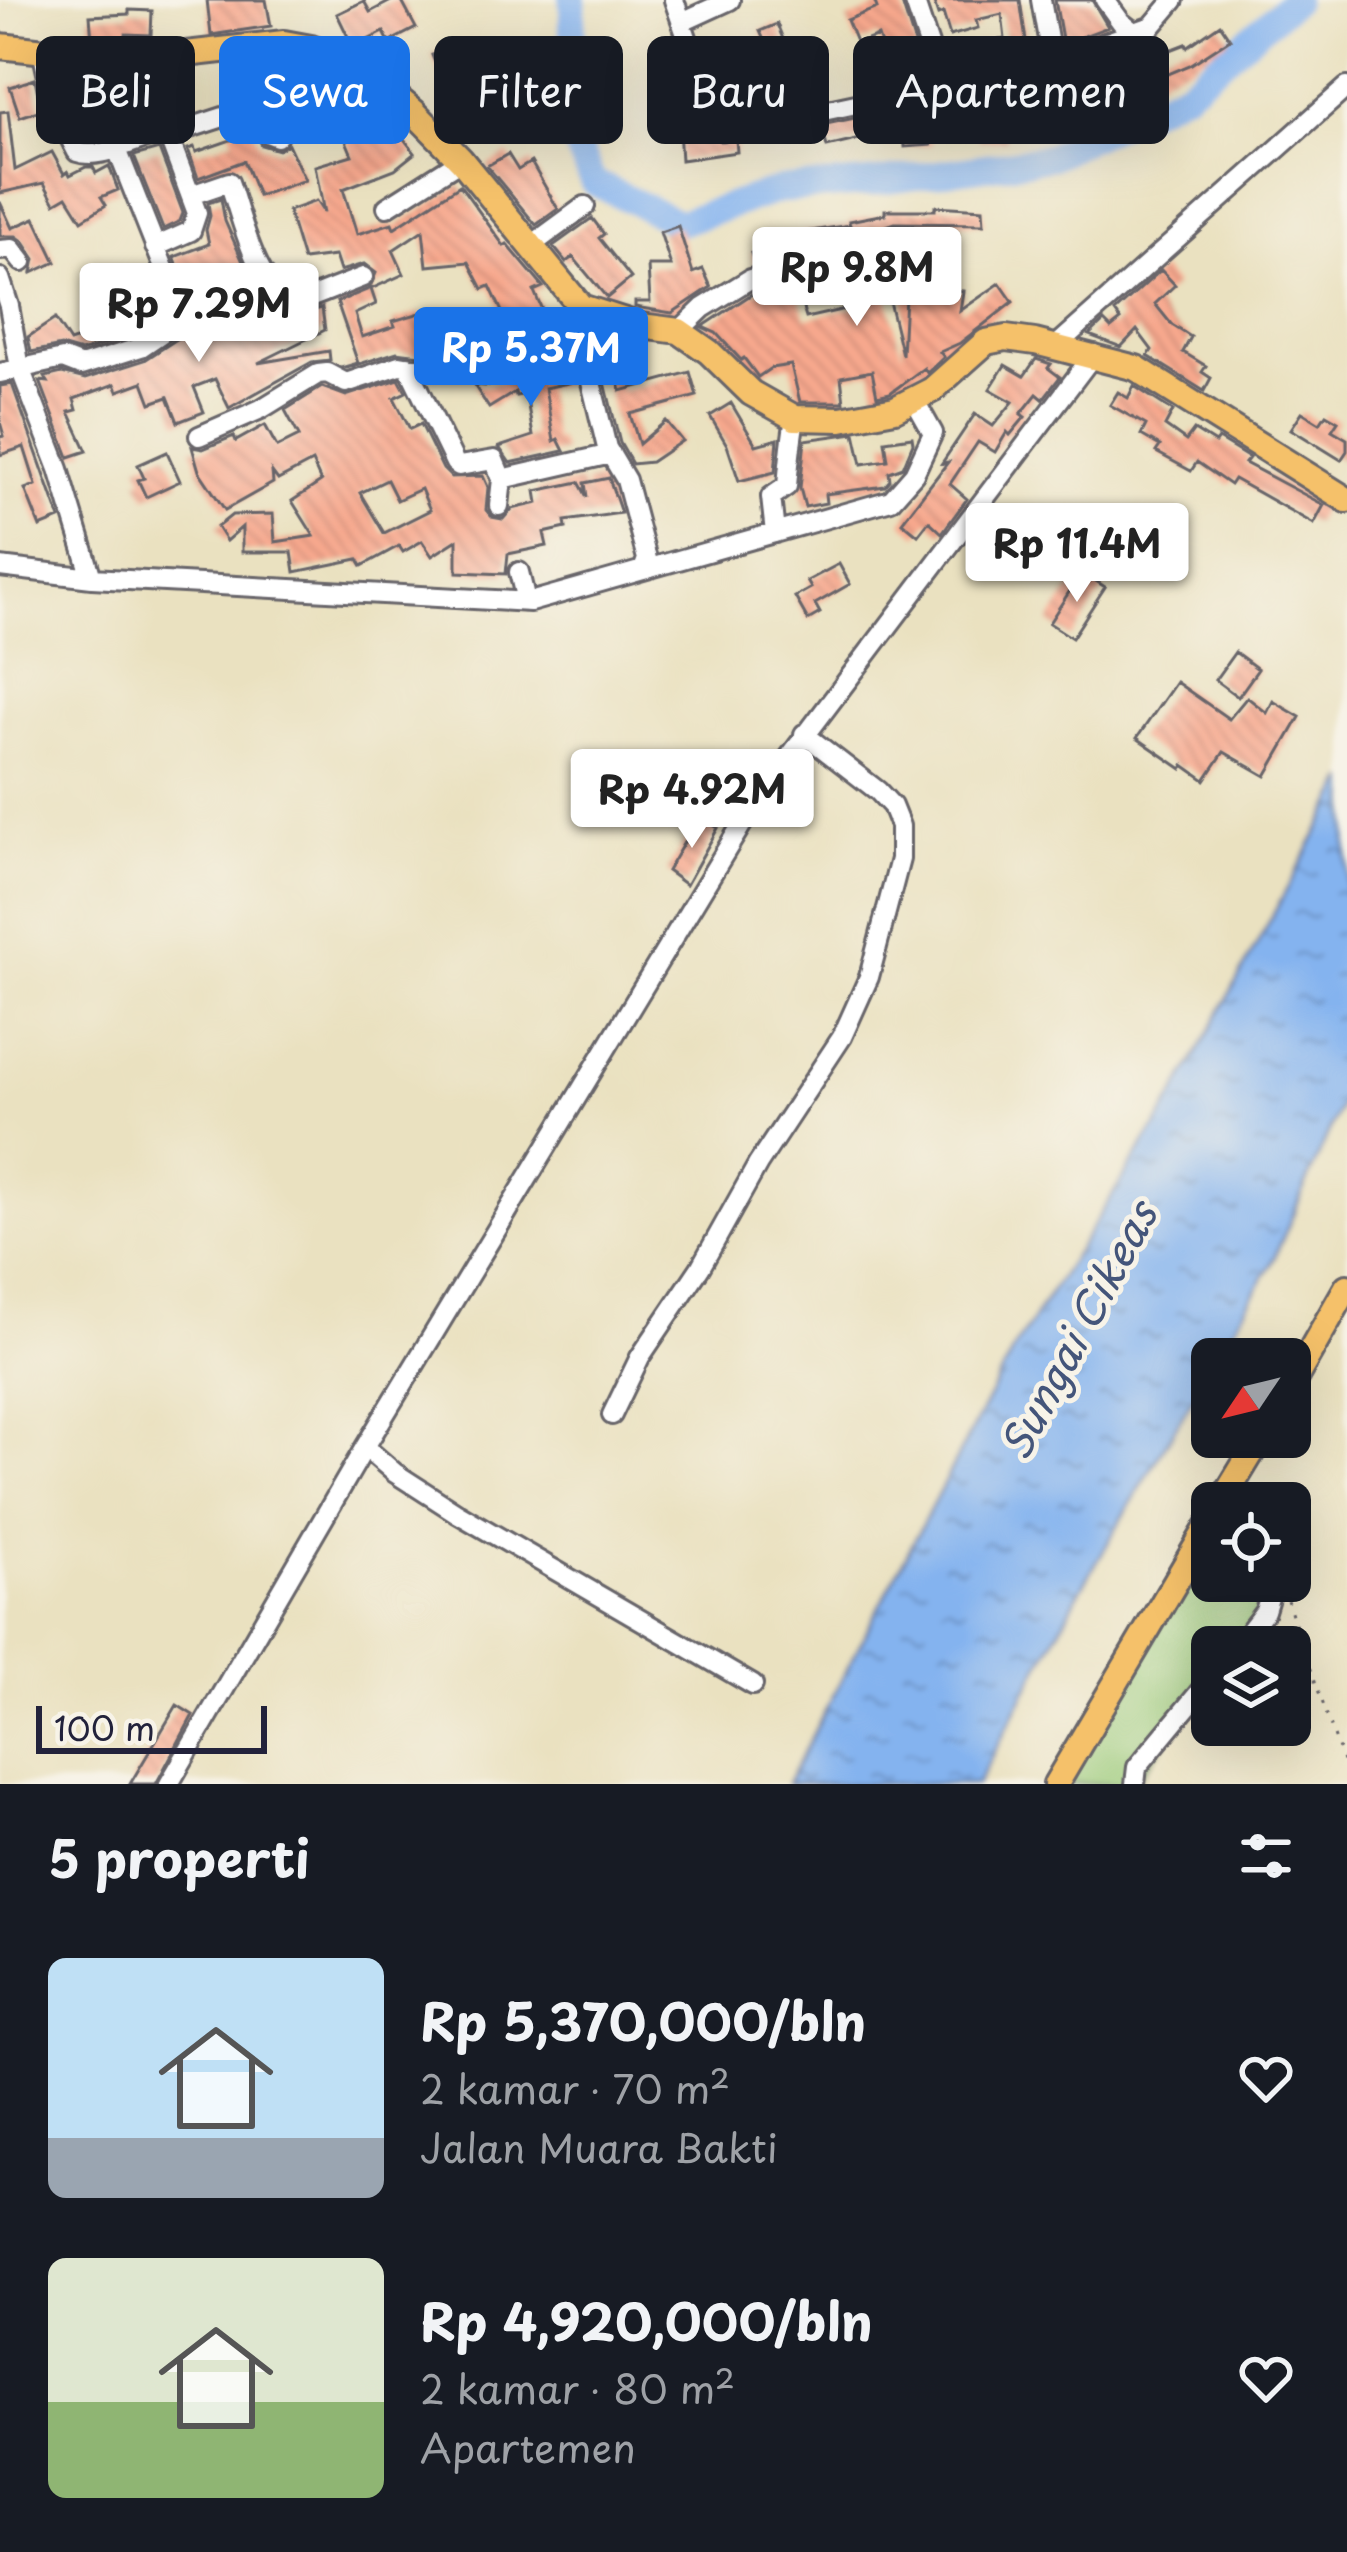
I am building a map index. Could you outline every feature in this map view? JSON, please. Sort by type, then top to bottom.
[{"type":"main road","points":[[0,46],[36,49]]},
{"type":"main road","points":[[410,109],[461,160],[581,307],[641,326],[679,331],[710,352],[752,393],[794,418],[841,418],[915,401],[981,345],[1006,338],[1094,354],[1136,368],[1347,500]]},
{"type":"main road","points":[[1311,1350],[1347,1287]]},
{"type":"main road","points":[[1056,1784],[1191,1556]]},
{"type":"street","points":[[674,0],[716,122],[723,128],[853,104]]},
{"type":"street","points":[[682,22],[730,0]]},
{"type":"street","points":[[914,0],[926,36]]},
{"type":"street","points":[[1041,0],[1047,36]]},
{"type":"street","points":[[1105,0],[1135,33]]},
{"type":"street","points":[[1126,36],[1156,23],[1174,0]]},
{"type":"street","points":[[1045,344],[1347,87]]},
{"type":"street","points":[[72,144],[76,152],[89,155],[128,144]]},
{"type":"street","points":[[117,144],[181,311]]},
{"type":"street","points":[[155,247],[191,231],[197,214],[171,144]]},
{"type":"street","points":[[387,207],[461,160]]},
{"type":"street","points":[[191,195],[230,182],[250,244],[280,295],[297,303],[363,277]]},
{"type":"street","points":[[529,247],[585,206]]},
{"type":"street","points":[[679,331],[703,308],[750,279],[818,263],[896,236],[947,238]]},
{"type":"street","points":[[0,250],[9,247],[22,262]]},
{"type":"street","points":[[0,278],[20,368],[59,469],[92,578]]},
{"type":"street","points":[[0,373],[63,359],[81,366],[118,355],[157,338],[181,311],[267,278]]},
{"type":"street","points":[[581,307],[582,345],[611,454],[626,480],[646,559],[643,570]]},
{"type":"street","points":[[481,373],[582,345]]},
{"type":"street","points":[[169,1784],[365,1448],[756,801],[1094,354]]},
{"type":"street","points":[[200,436],[250,415],[318,374],[327,373],[346,383],[390,368],[415,368],[455,463],[490,458],[502,479],[499,506]]},
{"type":"street","points":[[0,567],[92,578],[526,601],[892,500],[933,433],[915,401]]},
{"type":"street","points":[[775,533],[771,497],[787,486],[794,418]]},
{"type":"street","points":[[502,479],[611,454]]},
{"type":"street","points":[[519,572],[526,601]]},
{"type":"street","points":[[612,1414],[640,1357],[700,1268],[741,1191],[834,1050],[869,977],[900,859],[900,826],[892,806],[878,791],[804,734]]},
{"type":"street","points":[[365,1448],[457,1513],[753,1685]]},
{"type":"street","points":[[1135,1784],[1137,1767],[1191,1702]]},
{"type":"path","points":[[1285,1602],[1347,1773]]},
{"type":"green space","points":[[1191,1555],[1191,1602],[1262,1602],[1249,1626],[1191,1626],[1191,1706],[1135,1784],[1057,1784]]},
{"type":"water","name":"Sungai Cikeas","points":[[1347,779],[1347,1090],[1272,1263],[1228,1338],[1191,1338],[1191,1401],[1077,1596],[977,1784],[787,1784],[1014,1349],[1165,1113]]},
{"type":"building","points":[[207,0],[266,0],[271,26],[211,35]]},
{"type":"building","points":[[401,0],[416,28],[401,36],[384,32],[348,36],[337,14],[364,1],[370,12]]},
{"type":"building","points":[[874,0],[901,0],[912,36],[854,36],[847,20],[877,8]]},
{"type":"building","points":[[933,0],[1020,0],[1025,36],[1005,36],[1002,14],[976,20],[978,28],[950,36],[943,13],[938,15]]},
{"type":"building","points":[[1055,0],[1092,0],[1108,27],[1084,36],[1062,36]]},
{"type":"building","points":[[129,10],[152,11],[151,35],[92,36],[90,16],[129,14]]},
{"type":"building","points":[[777,24],[782,36],[762,36],[760,31]]},
{"type":"building","points":[[1220,24],[1230,39],[1169,74],[1169,51],[1187,47]]},
{"type":"building","points":[[35,79],[36,112],[20,117],[10,87]]},
{"type":"building","points":[[8,111],[15,170],[52,152],[64,174],[86,167],[93,167],[96,173],[109,166],[118,190],[101,197],[106,205],[82,220],[67,196],[55,203],[44,183],[0,193],[0,112]]},
{"type":"building","points":[[853,118],[853,141],[827,147],[829,123]]},
{"type":"building","points":[[219,144],[260,144],[278,150],[288,144],[305,180],[258,196],[244,161],[198,178],[188,149],[194,147],[196,152]]},
{"type":"building","points":[[347,144],[408,144],[415,153],[395,169],[343,189],[357,234],[392,223],[394,228],[460,185],[504,246],[543,287],[534,291],[545,317],[512,333],[490,286],[483,289],[469,262],[427,266],[423,230],[393,250],[404,274],[371,289],[376,304],[355,314],[362,337],[420,313],[436,357],[397,352],[344,367],[358,363],[337,302],[369,289],[376,273],[364,264],[340,271],[335,256],[303,260],[288,211],[316,201],[324,213],[315,166],[352,155]]},
{"type":"building","points":[[680,144],[736,144],[737,152],[681,160]]},
{"type":"building","points":[[159,149],[183,213],[180,221],[163,229],[134,156]]},
{"type":"building","points":[[508,154],[518,170],[531,162],[558,209],[536,225],[487,166]]},
{"type":"building","points":[[221,199],[225,221],[247,271],[189,294],[174,257],[209,244],[208,203]]},
{"type":"building","points":[[0,202],[12,228],[35,218],[56,262],[32,273],[35,259],[23,241],[0,236]]},
{"type":"building","points":[[935,206],[983,209],[984,224],[895,223],[755,264],[751,253],[805,232],[885,214],[885,210],[935,210]]},
{"type":"building","points":[[592,218],[604,234],[599,238],[631,278],[607,298],[573,257],[566,262],[553,246]]},
{"type":"building","points":[[678,226],[693,273],[703,269],[711,287],[672,313],[635,307],[635,302],[650,302],[648,266],[671,266],[660,232]]},
{"type":"building","points":[[897,250],[930,252],[928,286],[963,291],[960,311],[1000,283],[1013,302],[960,343],[940,352],[944,357],[927,373],[924,368],[890,393],[877,396],[872,371],[841,377],[844,402],[800,402],[791,365],[771,368],[758,377],[716,333],[702,327],[755,292],[795,282],[806,318],[867,304],[864,290],[868,289],[859,263]],"holes":[[[907,256],[902,355],[880,264]]]},
{"type":"building","points":[[1161,270],[1175,285],[1155,304],[1172,325],[1191,337],[1183,352],[1206,366],[1202,372],[1211,378],[1204,391],[1148,356],[1152,350],[1137,330],[1121,347],[1089,335],[1104,321],[1111,328],[1121,320],[1115,312]]},
{"type":"building","points":[[143,273],[158,319],[135,335],[81,352],[61,346],[31,352],[28,337],[55,319],[70,342],[87,336],[91,345],[121,334],[117,322],[124,320],[111,284]]},
{"type":"building","points":[[233,305],[242,319],[268,305],[276,320],[322,308],[325,330],[258,363],[329,351],[330,360],[312,362],[229,408],[215,379],[194,387],[204,412],[178,422],[168,397],[151,403],[143,382],[118,391],[115,384],[74,399],[77,410],[69,412],[87,451],[69,457],[40,381],[48,382],[45,377],[62,373],[85,379],[145,360],[177,339],[190,322]]},
{"type":"building","points":[[609,343],[621,391],[690,372],[697,396],[630,414],[639,444],[666,421],[682,441],[651,462],[632,464],[620,443],[596,346]]},
{"type":"building","points":[[1036,359],[1051,364],[1048,368],[1060,377],[1043,399],[1037,394],[1021,414],[1025,417],[1010,435],[1007,432],[995,452],[978,442],[950,484],[967,499],[942,533],[929,521],[918,535],[902,522],[948,462],[942,463],[975,414],[993,426],[1013,402],[990,389],[1005,365],[1024,376]]},
{"type":"building","points":[[572,362],[577,381],[545,388],[554,441],[558,439],[564,451],[510,463],[499,447],[533,436],[526,394],[516,396],[515,392],[489,408],[474,385]]},
{"type":"building","points":[[399,379],[406,392],[394,398],[410,429],[421,424],[451,477],[483,476],[488,487],[486,510],[492,517],[503,519],[512,509],[538,503],[536,491],[579,482],[587,497],[585,483],[609,478],[621,513],[565,521],[566,528],[544,533],[547,546],[508,554],[506,574],[457,572],[457,540],[432,556],[422,541],[403,552],[399,546],[362,566],[358,559],[295,572],[292,552],[242,552],[242,527],[226,541],[217,527],[232,515],[273,514],[275,542],[314,536],[292,501],[321,482],[312,462],[278,480],[272,472],[273,483],[225,510],[199,471],[192,447],[203,449],[234,436],[236,441],[265,425],[277,447],[299,436],[285,410],[322,387],[346,396]],"holes":[[[387,480],[397,500],[421,489],[430,510],[384,533],[360,493]]]},
{"type":"building","points":[[12,384],[60,519],[40,527],[25,489],[36,485],[24,447],[0,455],[0,437],[4,436],[0,386]]},
{"type":"building","points":[[1134,386],[1173,411],[1165,426],[1186,441],[1194,430],[1215,443],[1218,439],[1249,458],[1245,463],[1324,505],[1314,524],[1234,479],[1230,485],[1197,462],[1191,471],[1156,452],[1160,446],[1141,435],[1146,425],[1110,405],[1118,392],[1128,398]]},
{"type":"building","points":[[731,403],[756,445],[778,439],[775,472],[739,481],[727,445],[710,416]]},
{"type":"building","points":[[1302,412],[1320,423],[1326,414],[1338,421],[1332,430],[1347,439],[1341,460],[1291,429]]},
{"type":"building","points":[[855,433],[862,464],[888,460],[885,441],[912,437],[913,443],[903,467],[889,472],[885,486],[825,494],[826,503],[805,507],[800,488],[805,440]]},
{"type":"building","points":[[167,452],[180,481],[146,497],[138,480],[144,478],[138,465]]},
{"type":"building","points":[[839,564],[850,584],[815,604],[820,613],[808,620],[795,597],[811,588],[807,581]]},
{"type":"building","points":[[1082,572],[1105,587],[1072,638],[1049,623]]},
{"type":"building","points":[[1235,652],[1258,669],[1238,697],[1215,680]]},
{"type":"building","points":[[1176,682],[1229,719],[1247,697],[1267,713],[1273,701],[1300,717],[1266,776],[1224,752],[1205,780],[1137,738]]},
{"type":"building","points":[[699,817],[718,828],[686,885],[667,871]]},
{"type":"building","points":[[177,1705],[193,1715],[156,1784],[130,1784]]},
{"type":"waterway","points":[[573,0],[570,130],[593,182],[678,223],[779,190],[872,183],[1050,157],[1187,90],[1294,0]]}]
